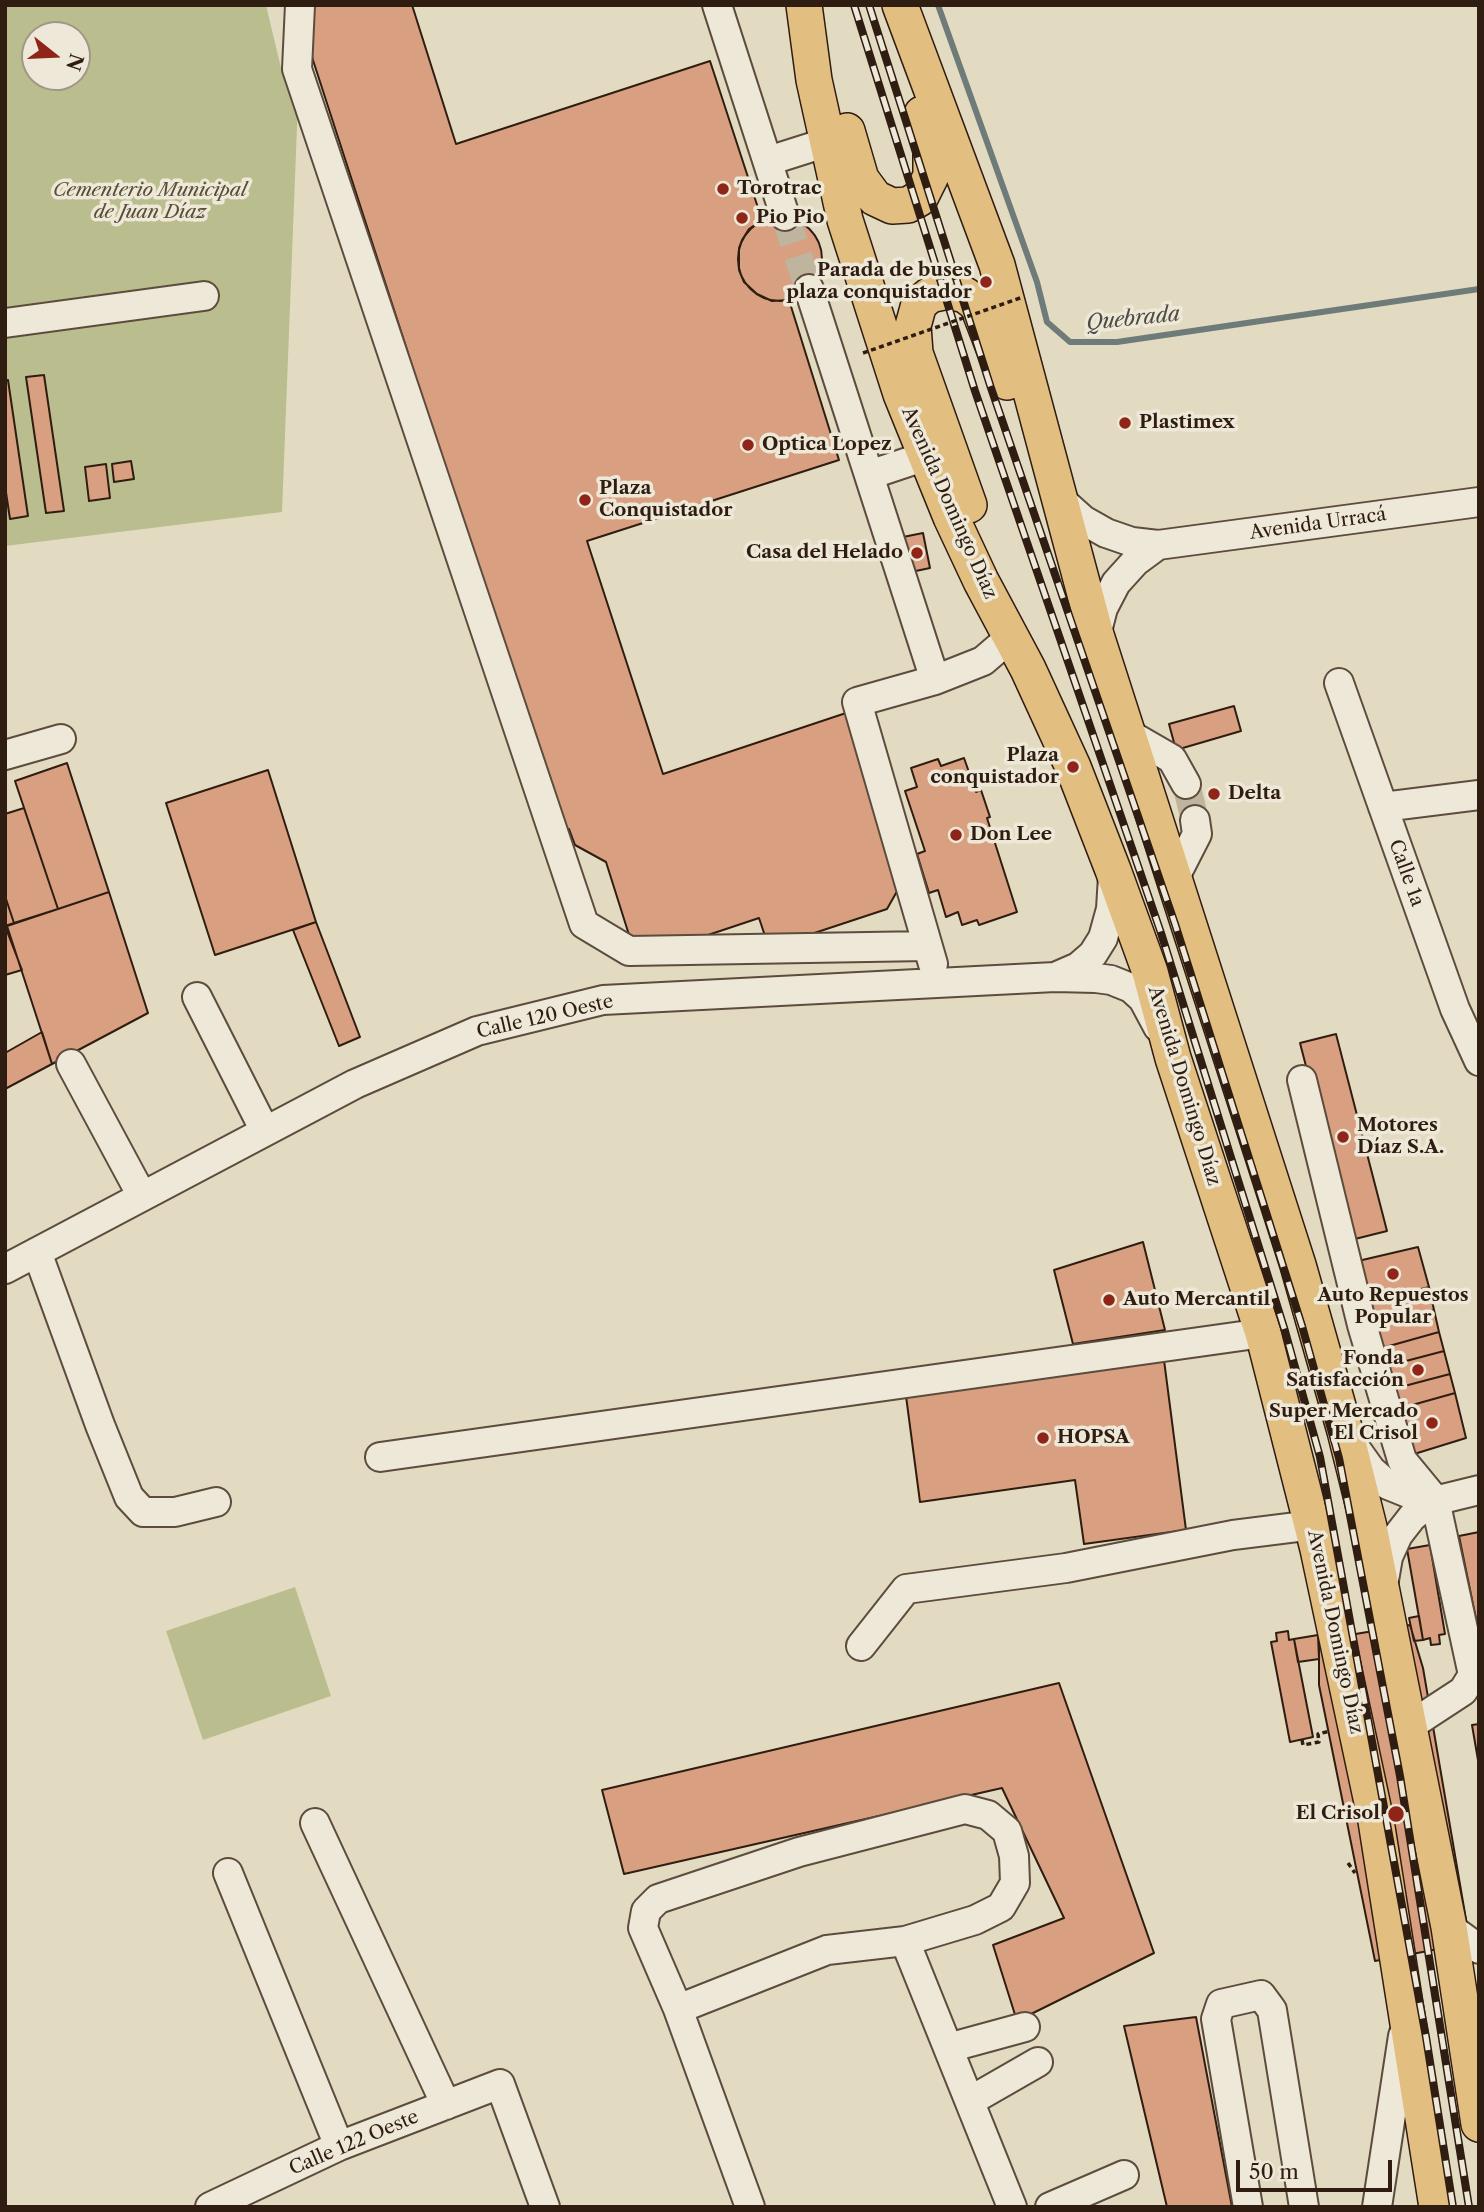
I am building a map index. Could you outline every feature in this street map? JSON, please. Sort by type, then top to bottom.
[{"type":"main road","name":"Avenida Domingo Díaz","points":[[804,5],[814,80],[845,220],[901,394],[981,581],[1073,767],[1114,870],[1150,972],[1173,1058],[1263,1333],[1312,1525],[1376,1821],[1437,2207]]},
{"type":"main road","points":[[817,5],[834,91],[861,179],[875,198],[892,206],[908,205],[920,198],[931,176],[931,146],[891,5]]},
{"type":"main road","points":[[900,5],[997,265],[1063,502],[1096,635],[1320,1339],[1345,1431],[1450,1927],[1471,2003],[1479,2124]]},
{"type":"main road","points":[[981,581],[973,518],[915,353],[913,326],[919,304],[930,295],[949,291],[965,295],[977,304],[1004,370],[1018,419],[1063,502]]},
{"type":"street","points":[[300,5],[297,69],[584,923],[629,951],[927,946]]},
{"type":"street","points":[[717,5],[785,216]]},
{"type":"street","points":[[768,161],[828,142]]},
{"type":"street","points":[[809,289],[935,680]]},
{"type":"street","points":[[5,324],[204,296]]},
{"type":"street","points":[[869,475],[926,456]]},
{"type":"street","name":"Avenida Urracá","points":[[1063,502],[1083,520],[1106,533],[1132,542],[1158,545],[1479,502]]},
{"type":"street","points":[[1096,635],[1103,608],[1116,583],[1135,562],[1158,545]]},
{"type":"street","points":[[939,985],[857,702],[935,680],[983,661],[1011,637]]},
{"type":"street","name":"Calle 1a","points":[[1339,683],[1383,807],[1467,1007],[1479,1061]]},
{"type":"street","points":[[1127,733],[1172,760],[1186,784]]},
{"type":"street","points":[[5,755],[61,739]]},
{"type":"street","points":[[1383,807],[1479,795]]},
{"type":"street","points":[[1174,879],[1198,834],[1195,820]]},
{"type":"street","name":"Calle 120 Oeste","points":[[1055,977],[1078,967],[1093,954],[1103,938],[1111,909],[1114,870]]},
{"type":"street","name":"Calle 120 Oeste","points":[[5,1269],[355,1084],[477,1031],[603,1000],[1055,977],[1111,979],[1130,988],[1143,999],[1173,1058]]},
{"type":"street","points":[[197,997],[265,1131]]},
{"type":"street","points":[[71,1064],[142,1196]]},
{"type":"street","points":[[1302,1080],[1362,1325],[1402,1460],[1433,1501],[1473,1675],[1463,1691],[1408,1727]]},
{"type":"street","points":[[37,1252],[95,1413],[129,1497],[142,1512],[175,1513],[216,1502]]},
{"type":"street","points":[[1320,1339],[1362,1325]]},
{"type":"street","points":[[380,1457],[1263,1333]]},
{"type":"street","points":[[1345,1431],[1371,1470],[1388,1485],[1433,1501]]},
{"type":"street","points":[[1383,1603],[1383,1580],[1388,1557],[1398,1535],[1433,1501],[1479,1490]]},
{"type":"street","points":[[861,1646],[906,1589],[1066,1568],[1233,1535],[1312,1525]]},
{"type":"street","points":[[678,2009],[827,1950],[905,1941],[975,1920],[1002,1907],[1015,1883],[1014,1856],[1007,1831],[988,1815],[965,1809],[799,1852],[658,1899],[646,1911],[643,1928],[678,2009],[750,2207]]},
{"type":"street","points":[[315,1823],[446,2105]]},
{"type":"street","points":[[228,1873],[339,2146]]},
{"type":"street","points":[[1450,1927],[1479,1948]]},
{"type":"street","points":[[905,1941],[1012,2207]]},
{"type":"street","points":[[1248,2207],[1217,2011],[1221,2004],[1261,1995],[1272,2010],[1304,2207]]},
{"type":"street","points":[[1377,2207],[1406,2013]]},
{"type":"street","points":[[948,2048],[1025,2028]]},
{"type":"street","points":[[970,2101],[1038,2062]]},
{"type":"street","name":"Calle 122 Oeste","points":[[210,2207],[339,2146],[500,2084],[545,2207]]},
{"type":"street","points":[[1050,2207],[1124,2175]]},
{"type":"path","points":[[863,353],[1023,297]]},
{"type":"path","points":[[1302,1740],[1303,1745],[1319,1742],[1318,1734],[1356,1726]]},
{"type":"green space","name":"Cementerio Municipal de Juan Díaz","points":[[5,5],[266,5],[281,68],[298,101],[282,512],[5,546]]},
{"type":"green space","points":[[295,1587],[331,1696],[203,1740],[166,1631]]},
{"type":"building","name":"Plaza Conquistador","points":[[314,5],[412,5],[456,144],[710,61],[762,220],[749,229],[742,240],[739,248],[739,270],[744,282],[757,294],[772,301],[789,300],[839,460],[587,541],[663,774],[849,712],[900,886],[887,909],[769,948],[759,918],[684,943],[653,945],[651,937],[630,938],[606,862],[575,845],[569,829],[563,831],[311,54]]},
{"type":"building","points":[[772,217],[788,217],[804,224],[815,235],[822,251],[819,275],[810,289],[788,301],[772,301],[756,294],[745,283],[738,267],[738,251],[745,235],[756,224]]},
{"type":"building","points":[[44,375],[64,511],[46,513],[26,377]]},
{"type":"building","points":[[8,380],[28,516],[10,519],[5,486],[5,381]]},
{"type":"building","points":[[131,461],[134,479],[114,482],[112,464]]},
{"type":"building","points":[[106,464],[110,498],[89,501],[85,467]]},
{"type":"building","name":"Casa del Helado","points":[[923,533],[930,568],[911,572],[903,537]]},
{"type":"building","points":[[1234,706],[1241,731],[1176,750],[1169,724]]},
{"type":"building","name":"Don Lee","points":[[964,758],[976,792],[981,790],[990,817],[987,818],[1017,912],[979,925],[977,920],[962,925],[958,912],[946,917],[938,890],[929,893],[917,854],[925,851],[905,791],[917,787],[911,768],[938,759],[941,766]]},
{"type":"building","points":[[67,763],[109,892],[58,909],[15,781]]},
{"type":"building","points":[[268,770],[316,922],[215,955],[166,803]]},
{"type":"building","points":[[24,808],[58,909],[14,923],[5,896],[5,814]]},
{"type":"building","points":[[109,892],[148,1013],[52,1064],[7,926]]},
{"type":"building","points":[[5,896],[14,923],[5,926]]},
{"type":"building","points":[[316,922],[360,1037],[339,1046],[293,930]]},
{"type":"building","points":[[5,926],[22,970],[5,975]]},
{"type":"building","points":[[42,1032],[52,1064],[5,1089],[5,1053]]},
{"type":"building","name":"Motores Díaz S.A.","points":[[1336,1034],[1387,1231],[1351,1240],[1300,1043]]},
{"type":"building","name":"Auto Mercantil","points":[[1143,1242],[1165,1330],[1073,1344],[1054,1270]]},
{"type":"building","name":"Auto Repuestos Popular","points":[[1418,1247],[1429,1287],[1369,1303],[1358,1261]]},
{"type":"building","points":[[1429,1287],[1434,1310],[1375,1326],[1369,1303]]},
{"type":"building","points":[[1434,1310],[1439,1332],[1382,1348],[1375,1326]]},
{"type":"building","points":[[1439,1332],[1444,1351],[1387,1366],[1382,1348]]},
{"type":"building","name":"Fonda Satisfacción","points":[[1444,1351],[1450,1374],[1393,1389],[1387,1366]]},
{"type":"building","name":"HOPSA","points":[[1164,1360],[1186,1530],[1084,1544],[1075,1480],[920,1502],[906,1396]]},
{"type":"building","points":[[1450,1374],[1455,1393],[1398,1409],[1393,1389]]},
{"type":"building","name":"Super Mercado El Crisol","points":[[1455,1393],[1466,1438],[1411,1455],[1398,1409]]},
{"type":"building","points":[[1479,1532],[1479,1634],[1459,1536]]},
{"type":"building","points":[[1430,1545],[1445,1634],[1439,1635],[1440,1644],[1431,1645],[1430,1638],[1423,1640],[1407,1549]]},
{"type":"building","points":[[1419,1616],[1423,1640],[1414,1641],[1409,1618]]},
{"type":"building","name":"El Crisol","points":[[1410,1625],[1423,1668],[1470,1943],[1375,1961],[1319,1685],[1319,1640]]},
{"type":"building","points":[[1288,1631],[1289,1640],[1294,1639],[1313,1737],[1290,1742],[1271,1642],[1277,1641],[1276,1633]]},
{"type":"building","points":[[1318,1635],[1319,1659],[1298,1662],[1294,1639]]},
{"type":"building","points":[[1059,1683],[1154,1953],[1017,2021],[993,1945],[1064,1918],[1002,1788],[624,1874],[602,1790]]},
{"type":"building","points":[[1479,1724],[1479,1766],[1472,1725]]},
{"type":"building","points":[[1196,2017],[1232,2207],[1167,2207],[1124,2026]]},
{"type":"waterway","name":"Quebrada","points":[[938,5],[1037,282],[1047,322],[1070,342],[1117,342],[1479,289]]},
{"type":"tunnel","points":[[785,216],[809,289]]},
{"type":"tunnel","points":[[1186,784],[1195,820]]},
{"type":"railway","points":[[854,5],[975,391],[1161,933],[1285,1331],[1320,1457],[1426,2037],[1453,2207]]},
{"type":"railway","points":[[869,5],[991,388],[1175,924],[1302,1326],[1339,1458],[1400,1776],[1469,2207]]},
{"type":"place","name":"Torotrac","points":[[723,189]]},
{"type":"place","name":"Pio Pio","points":[[742,218]]},
{"type":"place","name":"Parada de buses plaza conquistador","points":[[986,282]]},
{"type":"place","name":"Plastimex","points":[[1125,423]]},
{"type":"place","name":"Optica Lopez","points":[[748,445]]},
{"type":"place","name":"Plaza Conquistador","points":[[585,500]]},
{"type":"place","name":"Casa del Helado","points":[[917,553]]},
{"type":"place","name":"Plaza conquistador","points":[[1073,767]]},
{"type":"place","name":"Delta","points":[[1214,794]]},
{"type":"place","name":"Don Lee","points":[[956,835]]},
{"type":"place","name":"Motores Díaz S.A.","points":[[1343,1137]]},
{"type":"place","name":"Auto Repuestos Popular","points":[[1393,1274]]},
{"type":"place","name":"Auto Mercantil","points":[[1109,1300]]},
{"type":"place","name":"Fonda Satisfacción","points":[[1418,1370]]},
{"type":"place","name":"Super Mercado El Crisol","points":[[1432,1423]]},
{"type":"place","name":"HOPSA","points":[[1043,1438]]},
{"type":"place","name":"El Crisol","points":[[1396,1814]]}]
